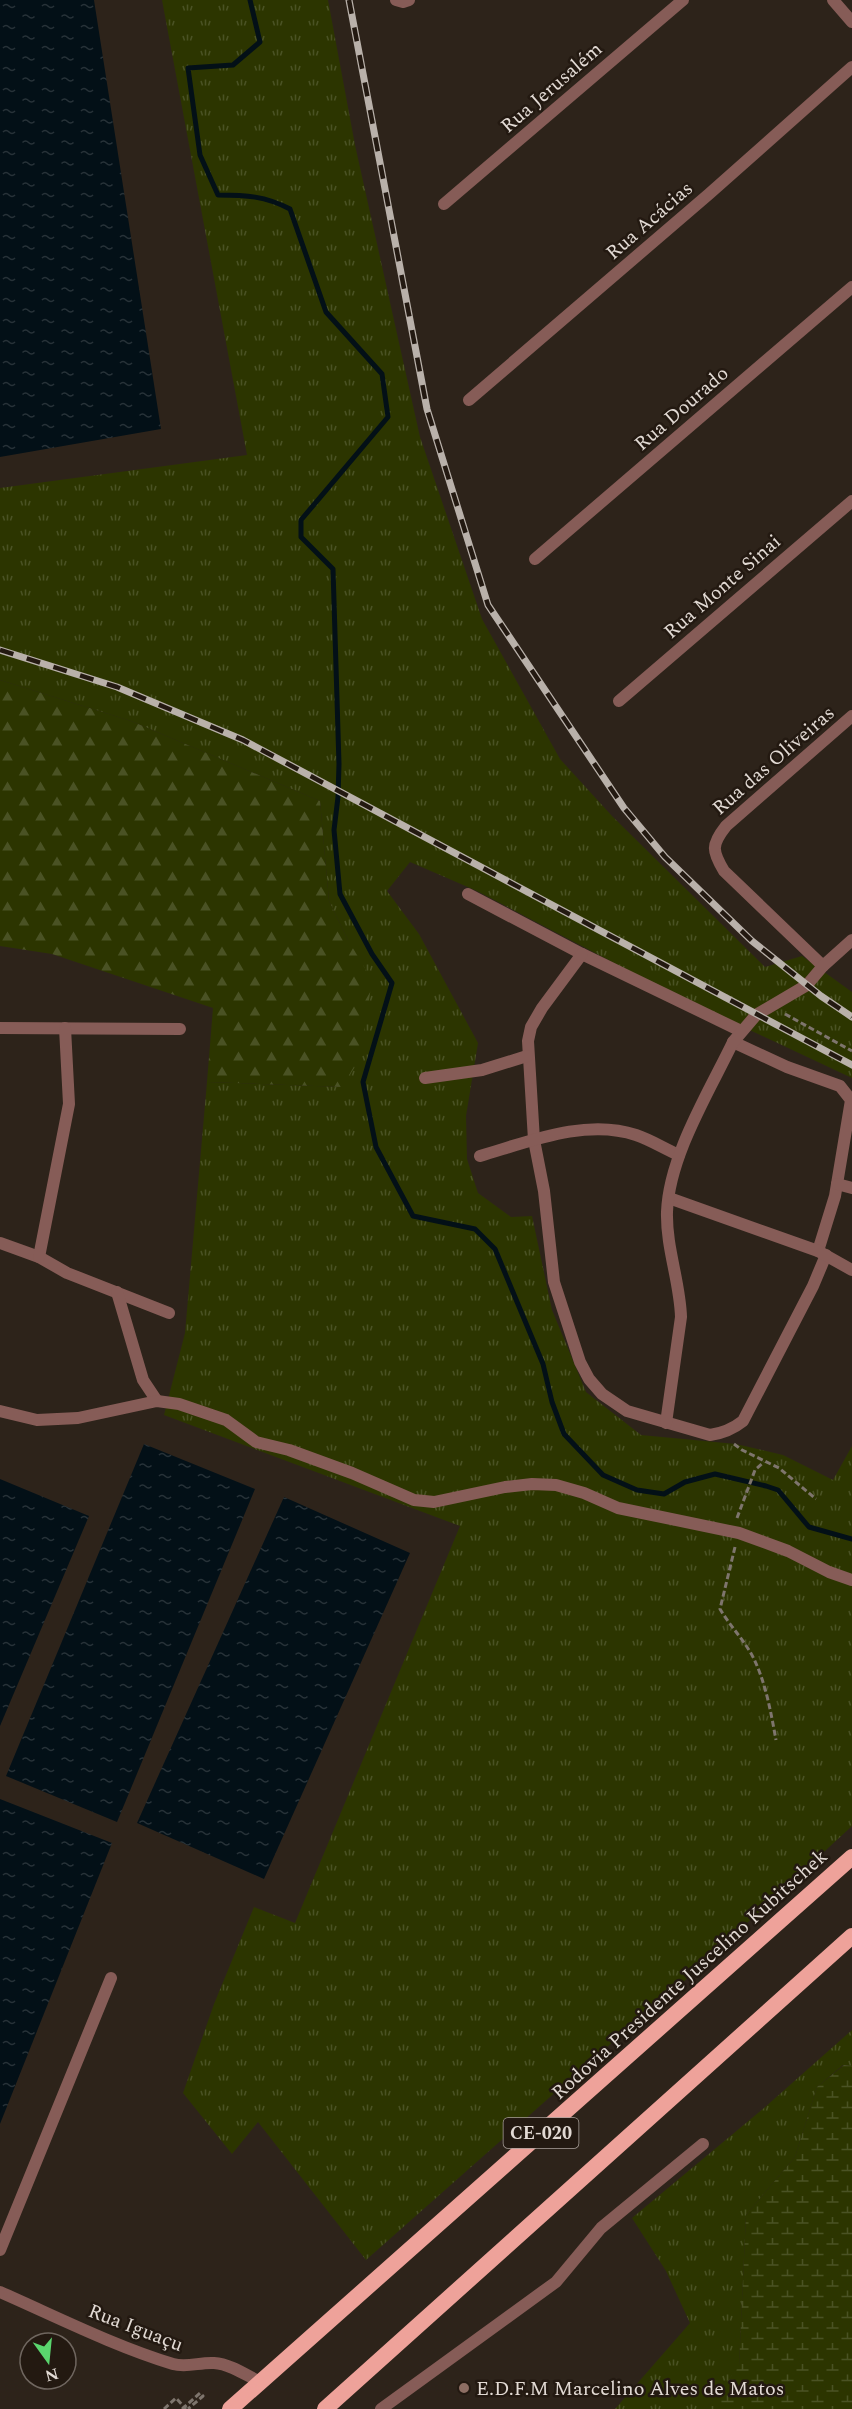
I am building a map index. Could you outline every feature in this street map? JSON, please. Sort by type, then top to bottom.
[{"type":"highway","name":"Rodovia Presidente Juscelino Kubitschek","points":[[230,2409],[852,1857]]},
{"type":"highway","name":"CE-020","points":[[325,2409],[852,1936]]},
{"type":"street","points":[[396,0],[404,2],[409,0]]},
{"type":"street","name":"Rua Jerusalém","points":[[444,204],[683,0]]},
{"type":"street","points":[[833,0],[852,22]]},
{"type":"street","name":"Rua Acácias","points":[[469,400],[709,194],[852,67]]},
{"type":"street","name":"Rua Dourado","points":[[535,559],[852,287]]},
{"type":"street","name":"Rua Monte Sinai","points":[[619,701],[852,501]]},
{"type":"street","name":"Rua das Oliveiras","points":[[823,966],[724,871],[715,857],[715,840],[726,826],[852,716]]},
{"type":"street","points":[[468,894],[582,954],[741,1031]]},
{"type":"street","points":[[666,1423],[681,1317],[681,1300],[667,1212],[679,1155],[733,1042],[741,1031],[756,1015],[807,985],[823,966],[852,940]]},
{"type":"street","points":[[582,954],[542,1008],[531,1027],[527,1056],[534,1140],[544,1191],[548,1248],[554,1282],[580,1362],[589,1379],[602,1394],[627,1412],[710,1435],[721,1434],[743,1421],[813,1286],[837,1184],[851,1109],[851,1100],[840,1086],[787,1067],[733,1042]]},
{"type":"street","points":[[0,1028],[180,1029]]},
{"type":"street","points":[[39,1257],[69,1104],[65,1028]]},
{"type":"street","points":[[425,1078],[482,1070],[527,1056]]},
{"type":"street","points":[[480,1156],[574,1131],[606,1130],[635,1135],[679,1155]]},
{"type":"street","points":[[837,1184],[852,1188]]},
{"type":"street","points":[[669,1198],[822,1253],[852,1270]]},
{"type":"street","points":[[0,1243],[39,1257],[67,1273],[169,1313]]},
{"type":"street","points":[[117,1292],[143,1380],[157,1401]]},
{"type":"street","points":[[0,1411],[37,1420],[78,1418],[157,1401],[179,1404],[226,1420],[256,1442],[289,1450],[342,1469],[414,1500],[434,1502],[506,1486],[556,1485],[584,1493],[618,1508],[739,1533],[788,1551],[829,1572],[852,1580]]},
{"type":"street","points":[[0,2250],[111,1978]]},
{"type":"street","points":[[381,2409],[556,2282],[601,2228],[703,2144]]},
{"type":"street","name":"Rua Iguaçu","points":[[0,2292],[129,2348],[176,2365],[191,2366],[213,2363],[226,2365],[260,2382]]},
{"type":"path","points":[[771,1006],[852,1051]]},
{"type":"path","points":[[721,1434],[742,1450],[779,1468],[816,1499]]},
{"type":"path","points":[[764,1462],[755,1470],[735,1524],[739,1533],[720,1608],[730,1627],[753,1658],[765,1691],[776,1740]]},
{"type":"path","points":[[200,2392],[203,2396],[185,2409],[200,2392]]},
{"type":"path","points":[[164,2409],[176,2398],[185,2409]]},
{"type":"green space","points":[[162,0],[328,0],[355,145],[420,437],[482,619],[560,759],[612,816],[765,967],[802,956],[852,992],[852,1078],[679,997],[477,891],[410,862],[387,891],[419,934],[478,1043],[466,1116],[467,1159],[478,1193],[511,1217],[532,1216],[552,1310],[586,1392],[641,1435],[736,1444],[783,1455],[833,1480],[852,1446],[852,1826],[680,1985],[366,2260],[258,2122],[232,2154],[183,2093],[214,2004],[254,1907],[295,1923],[460,1526],[164,1415],[185,1333],[207,1082],[342,1087],[348,940],[329,901],[320,801],[131,721],[0,680],[0,488],[247,455]]},
{"type":"green space","points":[[0,680],[131,721],[320,801],[329,901],[348,940],[372,980],[360,1059],[342,1087],[207,1082],[213,1008],[52,954],[0,946]]},
{"type":"green space","points":[[852,2030],[852,2066],[843,2065],[817,2087],[795,2157],[746,2215],[739,2367],[706,2409],[615,2409],[690,2323],[666,2271],[632,2218],[764,2108]]},
{"type":"green space","points":[[844,2065],[852,2066],[852,2409],[706,2409],[739,2366],[746,2215],[795,2157],[817,2087]]},
{"type":"water","points":[[0,0],[94,0],[161,429],[0,457]]},
{"type":"water","points":[[144,1444],[255,1489],[117,1822],[6,1776]]},
{"type":"water","points":[[0,1479],[89,1516],[0,1726]]},
{"type":"water","points":[[284,1497],[410,1553],[264,1879],[137,1823]]},
{"type":"water","points":[[0,1799],[112,1843],[0,2124]]},
{"type":"waterway","points":[[250,0],[260,42],[233,65],[188,68],[200,155],[218,195],[255,197],[290,209],[326,312],[382,374],[388,417],[301,520],[301,537],[333,569],[339,764],[334,830],[340,894],[372,954],[392,983],[363,1082],[376,1147],[413,1216],[475,1229],[495,1249],[543,1364],[552,1402],[564,1434],[603,1475],[637,1490],[664,1494],[685,1482],[715,1474],[766,1486],[778,1490],[809,1527],[852,1539]]},
{"type":"railway","points":[[349,0],[427,409],[488,605],[624,808],[665,857],[752,941],[821,996],[852,1017]]},
{"type":"railway","points":[[0,650],[117,687],[243,740],[852,1065]]},
{"type":"place","name":"E.D.F.M Marcelino Alves de Matos","points":[[464,2388]]}]
